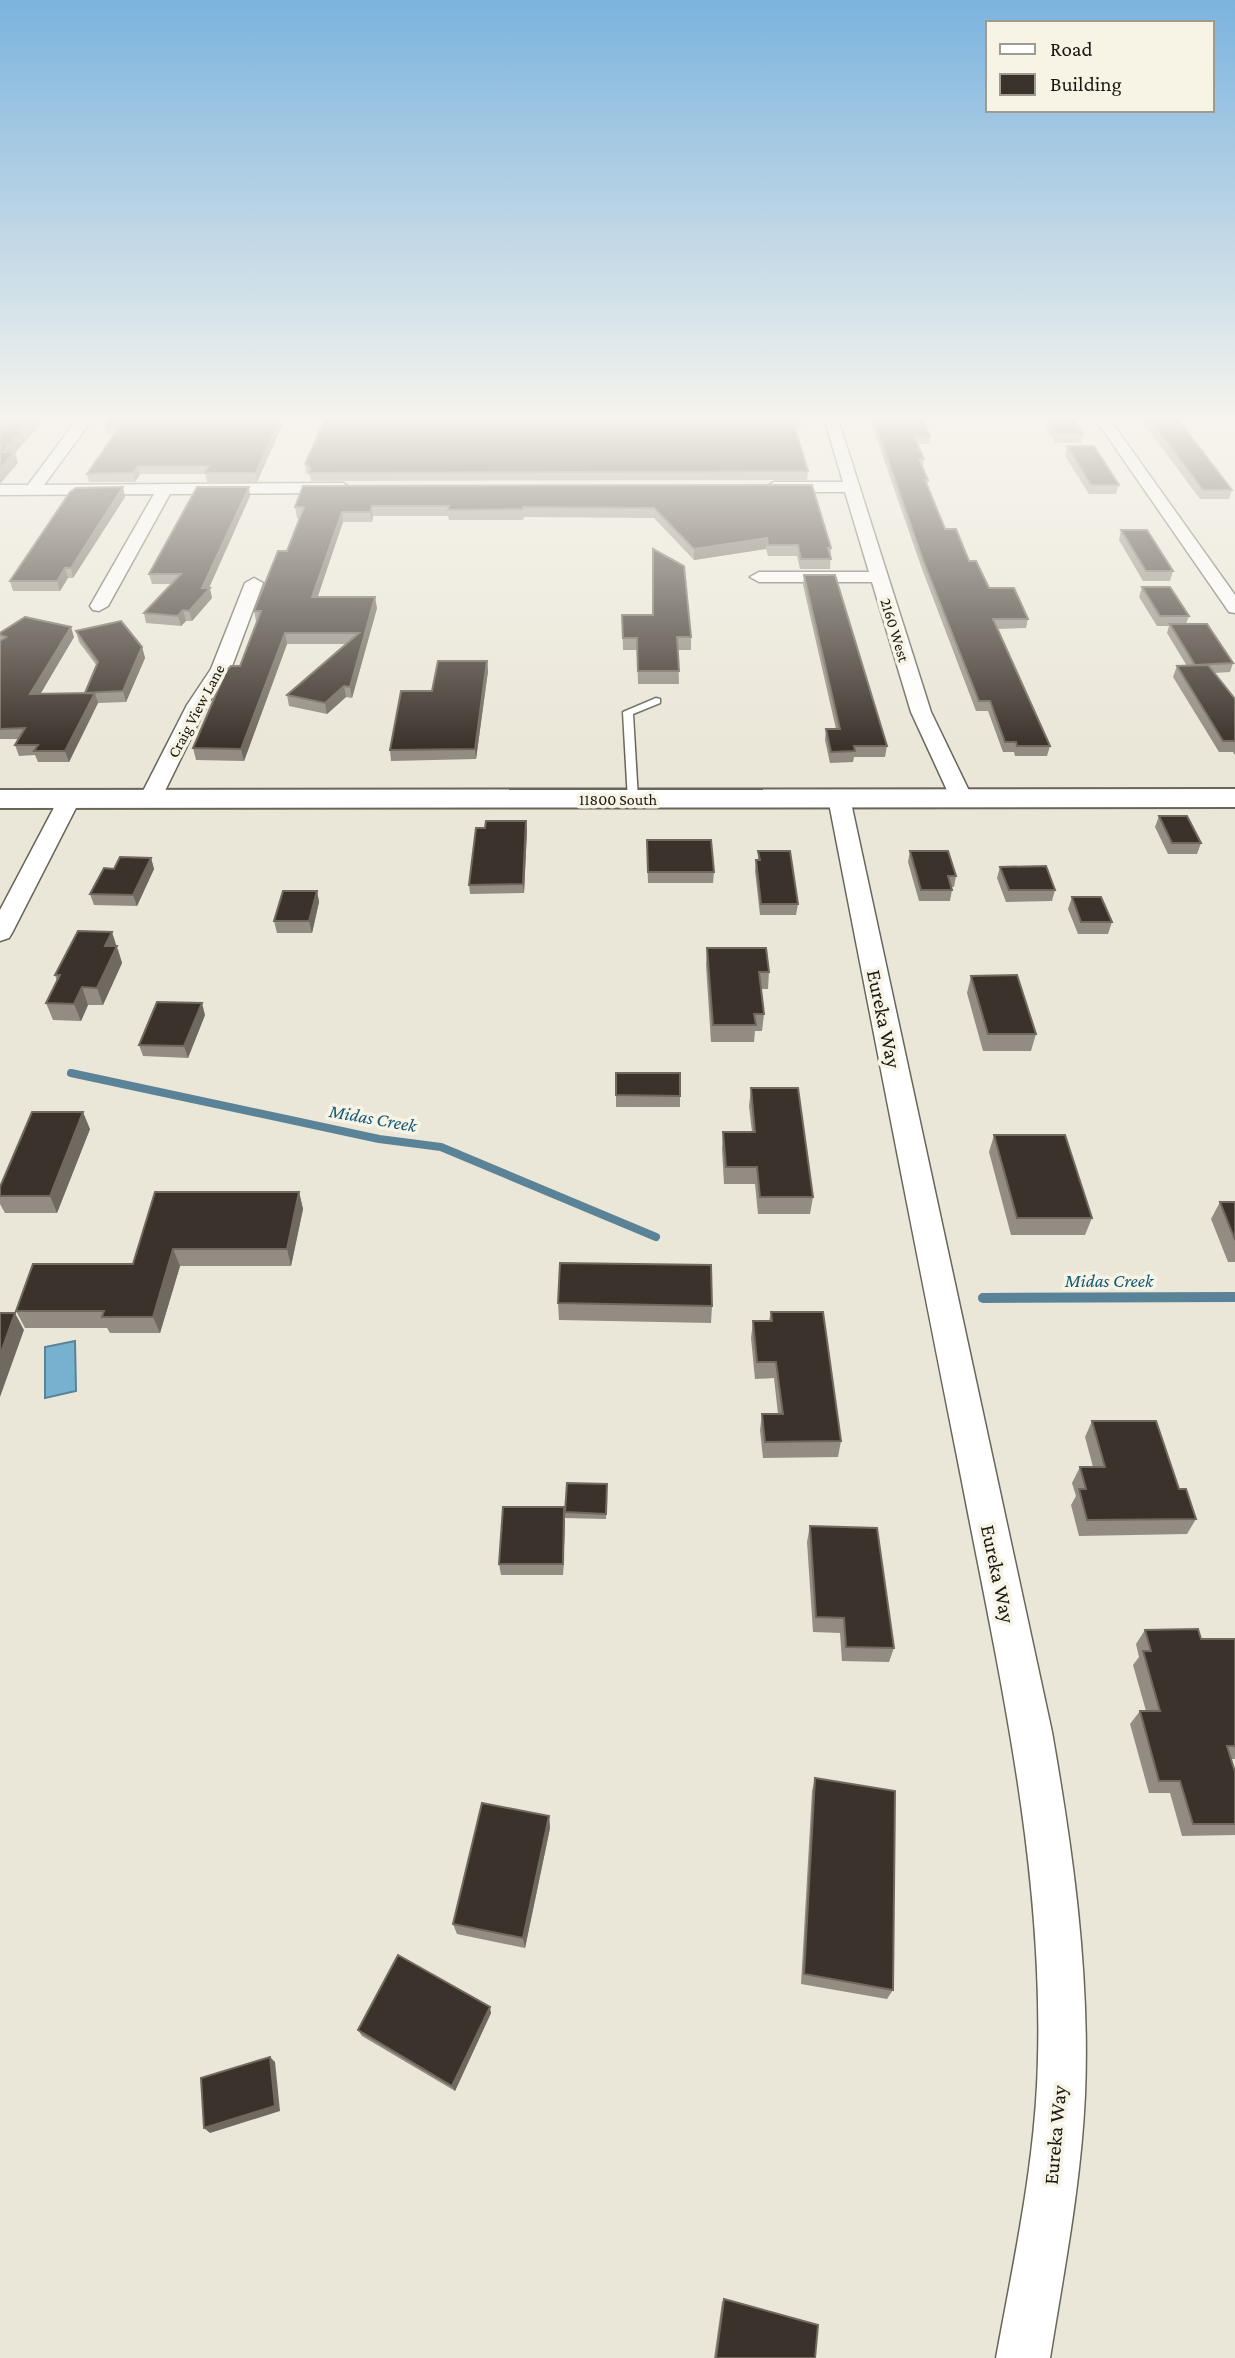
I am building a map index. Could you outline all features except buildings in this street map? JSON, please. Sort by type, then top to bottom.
[{"type":"main road","name":"11800 South","points":[[0,799],[1235,797]]},
{"type":"street","points":[[99,606],[144,527]]},
{"type":"street","name":"2160 West","points":[[864,527],[921,712],[962,799]]},
{"type":"street","points":[[1178,527],[1235,608]]},
{"type":"street","points":[[1210,573],[1233,573]]},
{"type":"street","points":[[759,577],[879,578]]},
{"type":"street","name":"Craig View Lane","points":[[150,800],[197,705],[221,669],[254,583]]},
{"type":"street","name":"Eureka Way","points":[[839,798],[1031,1732],[1048,1832],[1060,1942],[1062,2061],[1051,2190],[1023,2358]]},
{"type":"street","points":[[0,933],[69,800]]},
{"type":"lane","points":[[632,799],[628,712],[656,701]]},
{"type":"water","points":[[75,1341],[76,1391],[45,1398],[45,1347]]},
{"type":"waterway","name":"Midas Creek","points":[[71,1073],[379,1139],[441,1147],[656,1237]]},
{"type":"waterway","name":"Midas Creek","points":[[983,1298],[1235,1297]]}]
